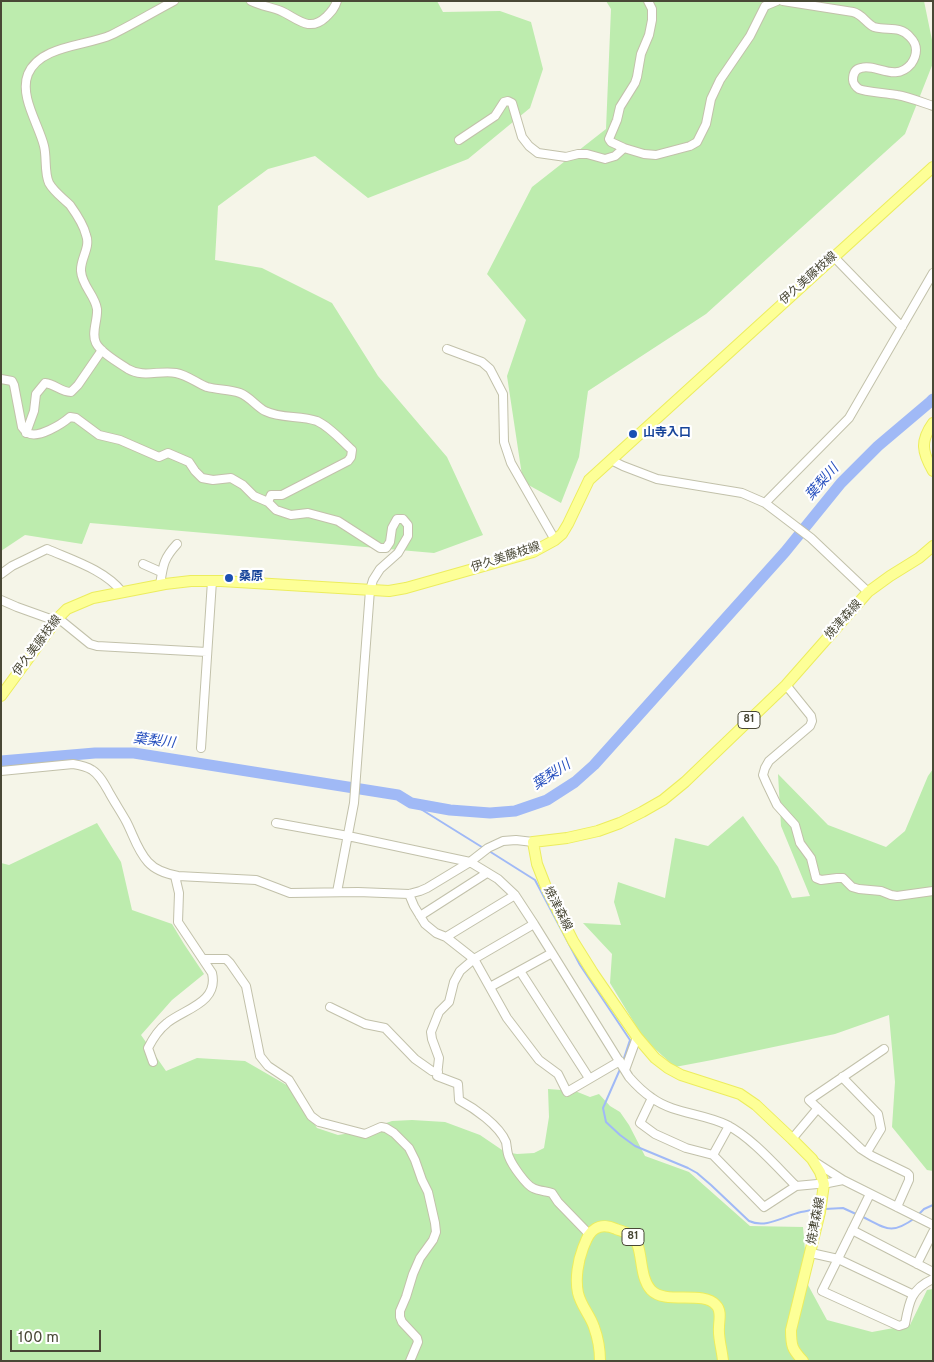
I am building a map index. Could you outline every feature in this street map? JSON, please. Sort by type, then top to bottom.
[{"type":"main road","name":"伊久美藤枝線","points":[[1,696],[57,619],[67,609],[93,598],[191,581],[370,590],[406,588],[533,552],[555,540],[562,534],[568,524],[590,480],[933,167]]},
{"type":"main road","points":[[933,422],[925,435],[923,445],[929,452],[933,471]]},
{"type":"main road","name":"焼津森線","points":[[803,1361],[791,1344],[791,1330],[811,1253],[820,1209],[824,1184],[820,1172],[812,1159],[756,1105],[740,1094],[681,1075],[655,1058],[637,1037],[573,941],[536,864],[533,842],[567,838],[598,831],[620,823],[663,800],[685,782],[786,685],[868,592],[933,546]]},
{"type":"main road","name":"81","points":[[589,1234],[594,1229],[603,1225],[632,1235],[638,1244],[641,1270],[646,1283],[653,1292],[665,1297],[709,1300],[716,1305],[719,1311],[719,1340],[723,1361]]},
{"type":"main road","points":[[589,1234],[581,1253],[577,1280],[578,1293],[582,1305],[594,1326],[600,1350],[600,1361]]},
{"type":"street","points":[[174,1],[110,35],[95,41],[69,46],[37,61],[28,74],[26,83],[28,104],[44,149],[48,182],[71,206],[86,234],[88,241],[81,271],[83,280],[97,308],[94,336],[102,350],[131,371],[140,374],[177,373],[206,386],[239,393],[272,414],[315,421],[324,425],[352,450],[348,461],[282,495],[271,495],[268,502]]},
{"type":"street","points":[[251,1],[283,12],[300,22],[314,24],[323,20],[332,12],[337,1]]},
{"type":"street","points":[[648,1],[652,9],[649,35],[641,54],[635,83],[620,107],[617,120],[609,138],[611,142],[624,148],[644,154],[656,155],[690,146],[697,142],[706,124],[711,99],[720,80],[750,36],[765,6],[776,1]]},
{"type":"street","points":[[759,1],[776,1]]},
{"type":"street","points":[[783,1],[853,12],[873,26],[900,30],[906,33],[912,38],[916,52],[910,66],[896,72],[863,67],[857,69],[854,73],[854,85],[864,90],[899,95],[933,106]]},
{"type":"street","points":[[459,140],[495,116],[504,102],[508,101],[512,103],[522,137],[538,153],[566,157],[587,154],[605,159],[615,156],[624,148]]},
{"type":"street","points":[[834,257],[902,327]]},
{"type":"street","points":[[765,503],[849,418],[933,273]]},
{"type":"street","points":[[447,349],[482,362],[490,369],[503,394],[504,442],[511,463],[555,540]]},
{"type":"street","points":[[26,433],[34,411],[36,394],[45,383],[65,392],[71,392],[102,350]]},
{"type":"street","points":[[1,379],[12,381],[14,385],[22,427],[26,433],[35,435],[42,433],[70,418],[76,418],[99,435],[120,440],[159,457],[168,453],[189,462],[194,471],[202,478],[213,480],[231,478],[243,485],[254,496],[268,502],[276,510],[291,515],[308,513],[338,521],[380,548],[386,548],[390,542],[392,528],[397,519],[403,518],[408,525],[408,536],[398,554],[380,569],[373,580],[370,590],[354,803],[337,892]]},
{"type":"street","points":[[611,460],[657,480],[742,492],[765,503],[811,538],[868,592]]},
{"type":"street","points":[[160,585],[164,562],[168,553],[176,544]]},
{"type":"street","points":[[1,574],[12,566],[47,549],[90,567],[117,586],[122,592]]},
{"type":"street","points":[[143,564],[161,572]]},
{"type":"street","points":[[201,748],[212,581]]},
{"type":"street","points":[[1,600],[57,619],[90,644],[97,646],[207,652]]},
{"type":"street","points":[[786,685],[812,716],[812,721],[810,726],[769,761],[764,768],[764,775],[778,805],[794,825],[800,843],[811,858],[816,878],[821,880],[843,878],[852,887],[882,891],[891,896],[933,891]]},
{"type":"street","points":[[1,771],[73,764],[91,769],[99,775],[105,785],[139,849],[148,862],[161,872],[175,876],[256,880],[290,892],[409,894],[427,888],[470,862],[485,850],[504,841],[533,842]]},
{"type":"street","points":[[276,823],[470,862],[498,879],[515,895],[625,1070],[639,1088],[652,1098],[674,1109],[716,1120],[729,1126],[749,1141],[796,1186]]},
{"type":"street","points":[[420,916],[486,873]]},
{"type":"street","points":[[153,1062],[148,1048],[156,1034],[167,1023],[205,999],[214,979],[212,973],[178,922],[179,893],[175,876]]},
{"type":"street","points":[[409,894],[425,924],[436,933],[446,937],[474,959],[507,1018],[539,1060],[558,1074],[567,1092],[620,1061]]},
{"type":"street","points":[[446,937],[515,895]]},
{"type":"street","points":[[534,924],[474,959],[460,971],[454,982],[449,1002],[439,1012],[431,1032],[439,1058],[437,1076],[458,1084],[459,1100],[471,1106],[485,1117],[498,1132],[505,1141],[514,1168],[532,1188],[552,1193],[558,1202],[589,1234]]},
{"type":"street","points":[[490,987],[552,953]]},
{"type":"street","points":[[203,959],[226,960],[246,986],[260,1056],[268,1066],[289,1080],[311,1116],[318,1122],[364,1134],[381,1127],[386,1128],[394,1132],[408,1148],[428,1192],[436,1232],[433,1240],[420,1258],[400,1311],[402,1322],[417,1338],[418,1342],[410,1361]]},
{"type":"street","points":[[520,971],[589,1078]]},
{"type":"street","points":[[330,1007],[364,1024],[386,1028],[415,1059],[432,1071],[438,1072]]},
{"type":"street","points":[[625,1070],[637,1037]]},
{"type":"street","points":[[884,1049],[809,1100],[860,1149],[907,1172],[909,1175],[897,1207]]},
{"type":"street","points":[[842,1077],[878,1114],[881,1129],[867,1152]]},
{"type":"street","points":[[652,1098],[640,1123],[655,1134],[686,1148],[713,1155],[764,1207],[796,1186],[824,1184],[843,1180]]},
{"type":"street","points":[[792,1139],[818,1108]]},
{"type":"street","points":[[713,1155],[729,1126]]},
{"type":"street","points":[[812,1159],[843,1180],[933,1225]]},
{"type":"street","points":[[870,1194],[822,1292],[899,1326],[905,1324],[912,1294],[923,1284],[933,1280]]},
{"type":"street","points":[[852,1230],[933,1272]]},
{"type":"street","points":[[917,1264],[933,1232]]},
{"type":"street","points":[[811,1253],[838,1259],[912,1294]]},
{"type":"green space","points":[[1,1],[437,1],[443,12],[500,11],[531,22],[543,69],[530,108],[468,159],[368,198],[315,156],[268,169],[218,206],[215,260],[262,268],[332,303],[378,376],[447,457],[483,535],[434,553],[90,523],[82,544],[25,535],[1,551]]},
{"type":"green space","points":[[606,1],[924,1],[933,45],[933,63],[905,134],[706,314],[588,391],[579,457],[561,503],[523,482],[507,376],[526,320],[487,274],[532,187],[606,129],[611,9]]},
{"type":"green space","points":[[933,769],[933,1171],[927,1170],[892,1127],[895,1082],[889,1015],[835,1034],[675,1067],[644,1039],[610,983],[612,954],[583,923],[621,925],[614,902],[618,882],[665,898],[675,838],[708,846],[743,816],[778,867],[792,898],[810,896],[781,826],[778,774],[828,825],[886,847],[905,831],[928,776]]},
{"type":"green space","points":[[97,823],[121,862],[132,910],[172,924],[204,974],[172,1000],[141,1035],[166,1071],[197,1058],[245,1061],[290,1087],[317,1128],[338,1135],[363,1131],[392,1121],[445,1122],[480,1135],[505,1152],[517,1154],[534,1153],[544,1148],[549,1117],[548,1089],[575,1091],[590,1097],[599,1094],[610,1106],[620,1112],[645,1156],[689,1172],[750,1226],[803,1227],[808,1285],[827,1320],[872,1332],[910,1325],[927,1290],[933,1289],[933,1361],[1,1361],[1,863],[9,865]]},
{"type":"waterway","name":"葉梨川","points":[[1,761],[95,753],[134,753],[398,795],[411,803],[450,810],[490,813],[515,811],[547,800],[575,782],[594,765],[785,552],[841,483],[878,446],[933,399]]},
{"type":"waterway","points":[[411,803],[485,849]]},
{"type":"waterway","points":[[489,851],[535,880],[580,965],[630,1040],[623,1061]]},
{"type":"waterway","points":[[621,1067],[603,1108],[606,1122],[635,1146],[697,1173],[749,1221],[762,1224],[768,1223],[801,1212],[817,1209]]},
{"type":"waterway","points":[[918,1215],[924,1209],[933,1205]]},
{"type":"waterway","points":[[825,1209],[843,1208],[856,1214]]},
{"type":"waterway","points":[[861,1216],[882,1227],[888,1228],[900,1227],[915,1218]]},
{"type":"place","name":"山寺入口","points":[[633,434]]},
{"type":"place","name":"桑原","points":[[229,578]]}]
